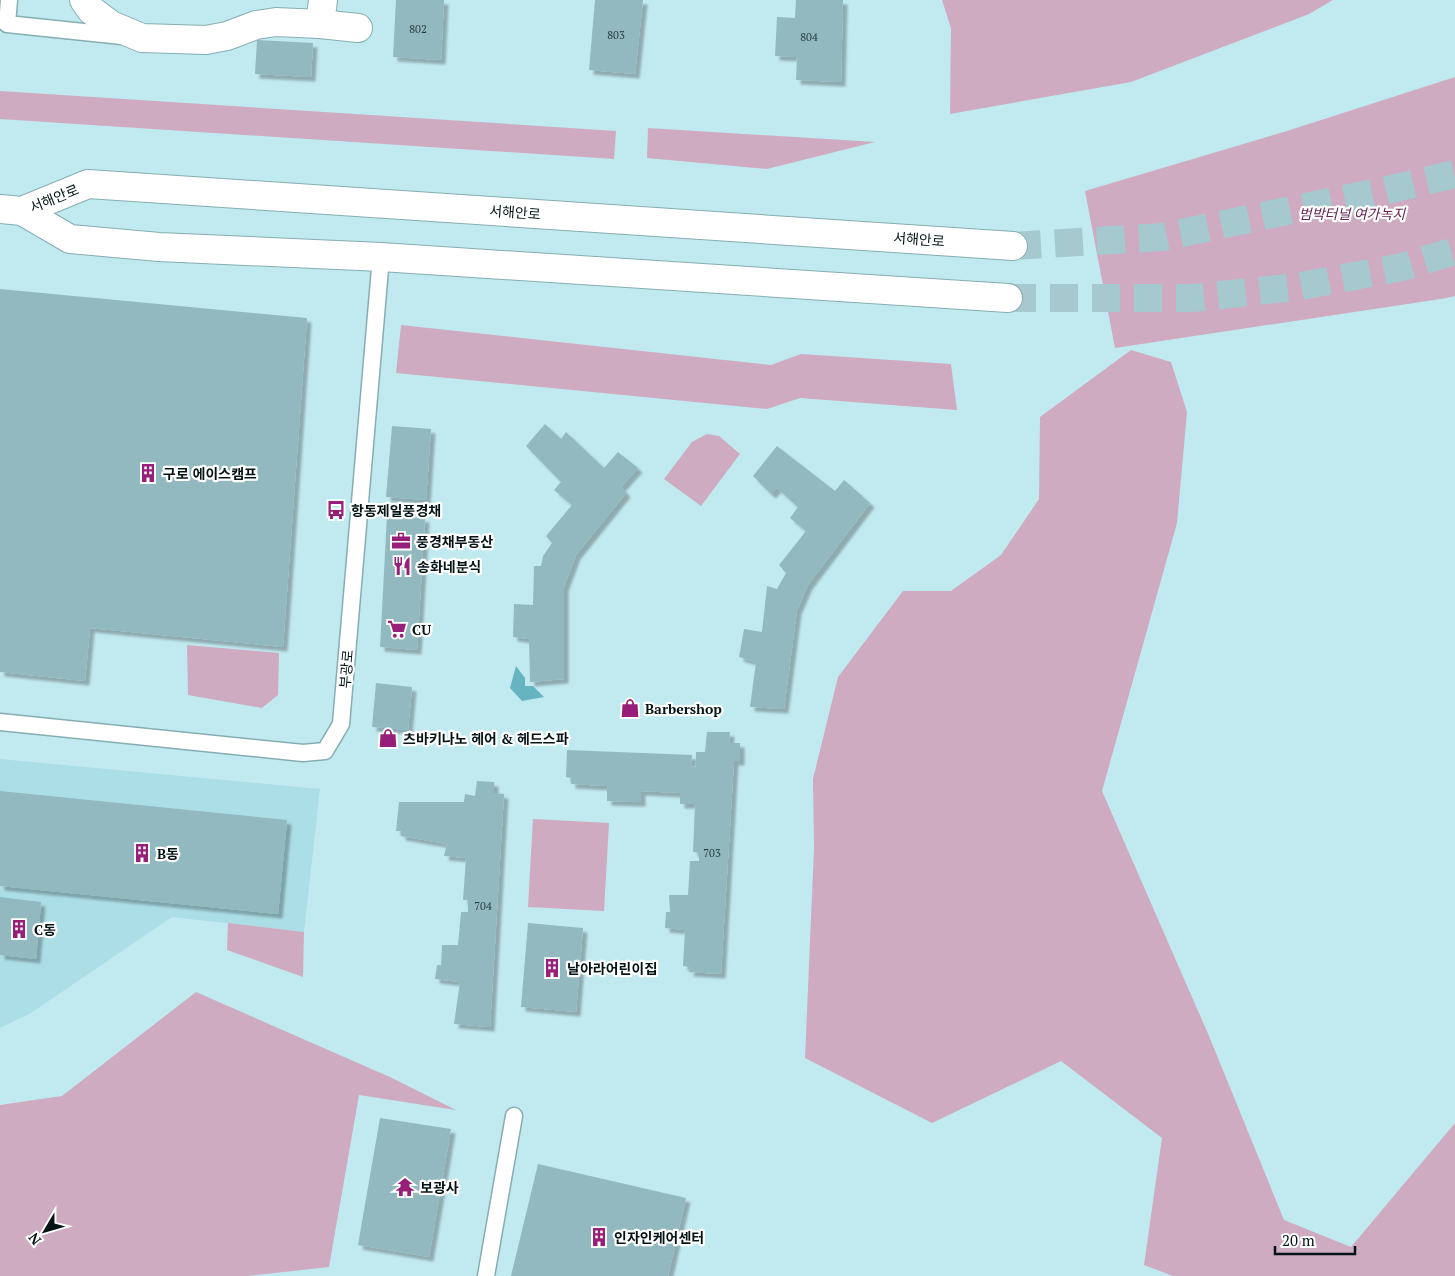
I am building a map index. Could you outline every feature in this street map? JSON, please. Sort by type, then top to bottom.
[{"type":"main road","points":[[84,0],[91,10],[111,26],[142,38],[206,40],[227,36],[256,25],[322,12],[358,28]]},
{"type":"main road","name":"서해안로","points":[[11,210],[88,184],[1013,246]]},
{"type":"main road","name":"서해안로","points":[[11,210],[70,239],[159,247],[381,257],[1008,298]]},
{"type":"lane","points":[[8,0],[8,24],[142,38]]},
{"type":"lane","name":"부광로","points":[[0,722],[303,752],[325,750],[341,724],[381,257]]},
{"type":"lane","points":[[486,1276],[514,1116]]},
{"type":"shaded area","points":[[516,666],[525,678],[525,686],[533,686],[544,697],[522,701],[510,688]]},
{"type":"shaded area","points":[[0,759],[320,789],[304,932],[172,917],[31,1013],[0,1028]]},
{"type":"green space","points":[[942,0],[1333,0],[1309,14],[1131,82],[950,114],[951,28]]},
{"type":"green space","name":"범박터널 여가녹지","points":[[1455,77],[1455,296],[1115,348],[1085,191],[1287,131]]},
{"type":"green space","points":[[0,91],[616,131],[614,159],[0,119]]},
{"type":"green space","points":[[648,128],[875,142],[767,169],[647,158]]},
{"type":"green space","points":[[401,325],[771,365],[801,354],[951,364],[957,410],[800,398],[767,409],[396,373]]},
{"type":"green space","points":[[1131,350],[1171,362],[1187,412],[1177,523],[1102,791],[1209,1036],[1284,1220],[1351,1247],[1455,1123],[1455,1276],[1173,1276],[1144,1265],[1162,1138],[1061,1061],[932,1123],[805,1058],[814,849],[813,779],[838,677],[903,591],[951,591],[1001,555],[1039,499],[1040,417]]},
{"type":"green space","points":[[707,434],[719,436],[740,454],[701,506],[664,479],[692,442]]},
{"type":"green space","points":[[187,645],[279,653],[278,695],[262,708],[188,695]]},
{"type":"green space","points":[[533,819],[609,823],[604,911],[528,907]]},
{"type":"green space","points":[[228,923],[304,932],[303,977],[227,950]]},
{"type":"green space","points":[[196,992],[392,1078],[456,1110],[359,1095],[329,1267],[248,1276],[0,1276],[0,1105],[62,1096]]},
{"type":"building","points":[[396,0],[444,0],[441,60],[393,57]]},
{"type":"building","points":[[595,0],[643,0],[635,74],[589,70]]},
{"type":"building","points":[[796,0],[843,0],[841,82],[796,80],[797,57],[775,56],[777,17],[795,18]]},
{"type":"building","points":[[257,40],[313,43],[311,77],[255,74]]},
{"type":"building","name":"구로 에이스캠프","points":[[0,289],[307,318],[283,647],[90,628],[85,681],[0,672]]},
{"type":"building","points":[[545,424],[561,439],[566,432],[604,468],[618,452],[638,468],[621,487],[626,493],[576,555],[564,587],[564,679],[530,682],[529,639],[513,637],[514,604],[533,605],[534,566],[541,566],[543,556],[552,543],[546,536],[572,505],[554,490],[561,482],[526,446]]},
{"type":"building","points":[[392,426],[431,429],[426,500],[386,497]]},
{"type":"building","points":[[777,446],[835,491],[844,480],[870,503],[808,585],[797,610],[784,709],[750,707],[756,662],[739,657],[744,629],[762,632],[767,586],[777,589],[786,573],[779,565],[806,531],[790,518],[798,507],[777,488],[771,494],[753,476]]},
{"type":"building","points":[[387,516],[425,518],[417,650],[380,647]]},
{"type":"building","points":[[376,683],[412,687],[408,730],[372,727]]},
{"type":"building","points":[[707,732],[730,732],[729,743],[740,743],[740,761],[734,761],[721,974],[689,972],[690,967],[683,966],[685,930],[665,928],[666,912],[670,912],[669,895],[688,895],[690,861],[699,861],[699,853],[693,852],[695,804],[680,804],[680,793],[641,791],[641,802],[607,801],[607,786],[571,784],[571,778],[566,777],[567,750],[692,755],[691,766],[696,767],[696,752],[705,752]]},
{"type":"building","points":[[477,781],[494,782],[494,793],[504,794],[490,1027],[454,1024],[460,982],[435,979],[437,965],[441,965],[442,945],[458,945],[461,912],[468,912],[468,900],[463,900],[466,858],[444,856],[447,844],[401,836],[401,831],[396,831],[399,802],[464,802],[465,794],[475,796]]},
{"type":"building","name":"B동","points":[[0,791],[287,820],[278,914],[0,886]]},
{"type":"building","name":"C동","points":[[0,897],[41,902],[36,959],[0,955]]},
{"type":"building","name":"날아라어린이집","points":[[528,923],[583,928],[576,1012],[521,1007]]},
{"type":"building","name":"보광사","points":[[380,1118],[451,1129],[429,1257],[358,1245]]},
{"type":"building","name":"인자인케어센터","points":[[538,1164],[686,1198],[668,1276],[511,1276]]},
{"type":"tunnel","points":[[1013,246],[1162,237],[1455,174]]},
{"type":"tunnel","points":[[1008,298],[1192,298],[1296,287],[1402,267],[1455,251]]},
{"type":"place","name":"구로 에이스캠프","points":[[148,473]]},
{"type":"place","name":"항동제일풍경채","points":[[336,510]]},
{"type":"place","name":"풍경채부동산","points":[[401,541]]},
{"type":"place","name":"송화네분식","points":[[402,566]]},
{"type":"place","name":"CU","points":[[397,629]]},
{"type":"place","name":"Barbershop","points":[[630,708]]},
{"type":"place","name":"츠바키나노 헤어 & 헤드스파","points":[[388,738]]},
{"type":"place","name":"B동","points":[[142,853]]},
{"type":"place","name":"C동","points":[[19,929]]},
{"type":"place","name":"날아라어린이집","points":[[552,968]]},
{"type":"place","name":"보광사","points":[[405,1187]]},
{"type":"place","name":"인자인케어센터","points":[[599,1237]]}]
